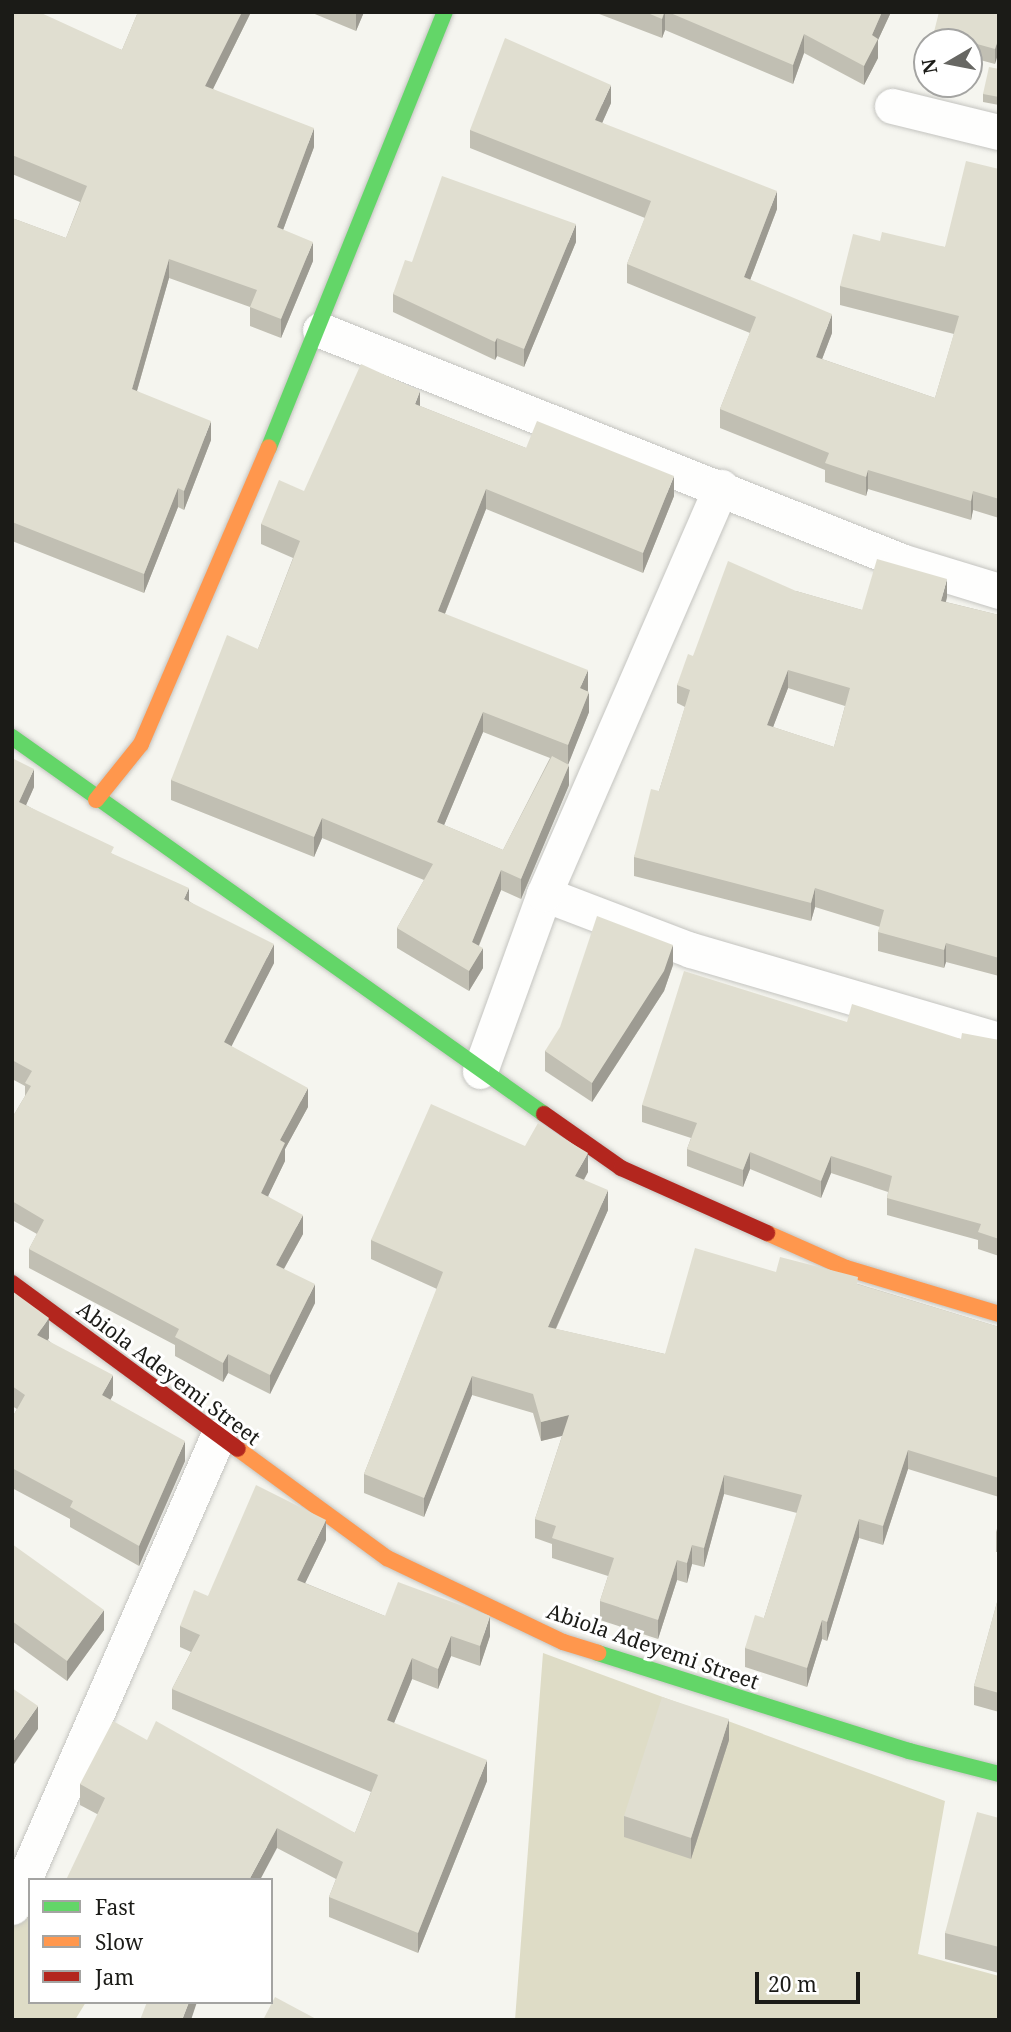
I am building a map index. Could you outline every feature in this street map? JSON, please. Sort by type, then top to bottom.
[{"type":"street","points":[[96,800],[141,744],[320,330],[445,12]]},
{"type":"street","points":[[892,106],[999,132]]},
{"type":"street","points":[[320,330],[721,487],[901,561],[999,591]]},
{"type":"street","points":[[480,1071],[544,894],[721,487]]},
{"type":"street","points":[[12,737],[96,800],[621,1168],[845,1268],[999,1314]]},
{"type":"street","points":[[544,894],[691,950],[999,1040]]},
{"type":"street","name":"Abiola Adeyemi Street","points":[[12,1283],[387,1558],[563,1642],[909,1751],[999,1774]]},
{"type":"street","points":[[12,1907],[218,1436]]},
{"type":"shaded area","points":[[543,1653],[945,1801],[918,1954],[999,1976],[999,2020],[515,2020]]},
{"type":"shaded area","points":[[12,1896],[28,1904],[28,2004],[85,2004],[75,2020],[12,2020]]},
{"type":"building","points":[[12,12],[39,12],[122,50],[138,12],[242,12],[205,86],[314,128],[277,227],[313,242],[281,319],[250,307],[257,290],[169,259],[132,389],[211,421],[184,491],[178,488],[144,574],[12,522],[12,218],[66,238],[87,186],[12,155]]},
{"type":"building","points":[[645,12],[664,12],[662,19]]},
{"type":"building","points":[[668,12],[882,12],[872,35],[878,39],[864,66],[804,34],[793,65]]},
{"type":"building","points":[[939,12],[999,12],[999,36],[995,49],[983,46],[983,28],[935,28]]},
{"type":"building","points":[[505,38],[611,85],[595,120],[777,191],[744,277],[832,314],[816,357],[935,398],[959,316],[840,286],[853,234],[880,241],[882,232],[945,247],[966,161],[999,169],[999,499],[973,491],[971,501],[868,470],[866,477],[825,463],[829,453],[720,409],[756,317],[627,264],[651,201],[470,130]]},
{"type":"building","points":[[989,67],[999,69],[999,97],[983,94]]},
{"type":"building","points":[[442,176],[576,224],[524,349],[497,338],[495,342],[393,294],[405,260],[412,262]]},
{"type":"building","points":[[361,364],[420,391],[415,404],[526,448],[537,421],[674,476],[643,553],[486,489],[438,611],[588,670],[580,688],[589,692],[568,745],[483,712],[437,822],[503,850],[552,756],[569,765],[521,879],[501,870],[472,942],[483,948],[469,971],[397,928],[433,864],[322,818],[314,837],[171,780],[227,635],[258,649],[300,541],[261,524],[279,480],[304,491]]},
{"type":"building","points":[[877,559],[947,579],[941,601],[999,615],[999,958],[946,943],[944,950],[878,932],[884,910],[815,888],[811,903],[634,857],[651,789],[659,791],[690,690],[677,685],[688,654],[693,656],[728,561],[796,591],[862,610]],"holes":[[[788,670],[850,688],[834,747],[767,725]]]},
{"type":"building","points":[[12,758],[34,769],[19,802],[114,847],[111,853],[189,888],[184,899],[274,944],[224,1042],[308,1088],[280,1140],[285,1143],[261,1193],[303,1215],[276,1265],[315,1284],[270,1375],[228,1354],[223,1363],[175,1337],[179,1329],[29,1249],[44,1220],[12,1201],[12,1118],[31,1086],[25,1083],[32,1071],[12,1060]]},
{"type":"building","points":[[597,916],[673,945],[664,971],[592,1083],[545,1051],[560,1027]]},
{"type":"building","points":[[684,971],[847,1022],[852,1004],[961,1039],[962,1033],[999,1040],[999,1239],[978,1232],[981,1224],[887,1198],[892,1176],[831,1156],[821,1181],[750,1152],[743,1170],[687,1149],[697,1123],[642,1105]]},
{"type":"building","points":[[431,1104],[525,1146],[538,1123],[588,1153],[575,1176],[608,1190],[548,1327],[665,1354],[695,1248],[776,1272],[780,1257],[858,1277],[857,1284],[999,1327],[999,1478],[908,1450],[883,1526],[859,1519],[827,1622],[822,1620],[807,1668],[745,1648],[755,1615],[764,1618],[802,1495],[724,1475],[704,1548],[692,1545],[687,1563],[677,1560],[658,1620],[600,1601],[614,1558],[552,1538],[556,1526],[535,1519],[569,1415],[541,1422],[533,1394],[472,1376],[424,1498],[364,1474],[443,1272],[371,1240]]},
{"type":"building","points":[[12,1291],[49,1318],[37,1335],[113,1375],[102,1395],[185,1441],[139,1546],[70,1507],[73,1501],[12,1468],[12,1418],[25,1395],[12,1386]]},
{"type":"building","points":[[256,1485],[326,1520],[297,1580],[385,1616],[398,1582],[490,1616],[480,1646],[451,1636],[438,1669],[412,1658],[387,1720],[487,1760],[418,1933],[329,1897],[343,1862],[277,1828],[250,1878],[67,1878],[105,1798],[80,1784],[113,1721],[147,1740],[156,1721],[355,1833],[378,1775],[172,1689],[200,1635],[180,1626],[194,1590],[208,1596]]},
{"type":"building","points":[[12,1544],[104,1610],[67,1661],[12,1621]]},
{"type":"building","points":[[999,1595],[999,1693],[974,1686]]},
{"type":"building","points":[[12,1688],[38,1706],[12,1743]]},
{"type":"building","points":[[662,1697],[729,1719],[691,1838],[624,1816]]},
{"type":"building","points":[[977,1812],[999,1818],[999,1947],[945,1933]]},
{"type":"building","points":[[275,1997],[318,2020],[263,2020]]},
{"type":"building","points":[[146,2004],[188,2004],[182,2020],[140,2020]]},
{"type":"traffic: fast","points":[[269,447],[445,12]]},
{"type":"traffic: fast","points":[[12,737],[544,1114]]},
{"type":"traffic: fast","points":[[598,1653],[909,1751],[999,1774]]},
{"type":"traffic: slow","points":[[96,800],[141,744],[269,447]]},
{"type":"traffic: slow","points":[[767,1233],[846,1268],[999,1314]]},
{"type":"traffic: slow","points":[[238,1449],[387,1558],[563,1642],[598,1653]]},
{"type":"traffic: jam","points":[[544,1114],[621,1168],[767,1233]]},
{"type":"traffic: jam","points":[[12,1283],[238,1449]]}]
